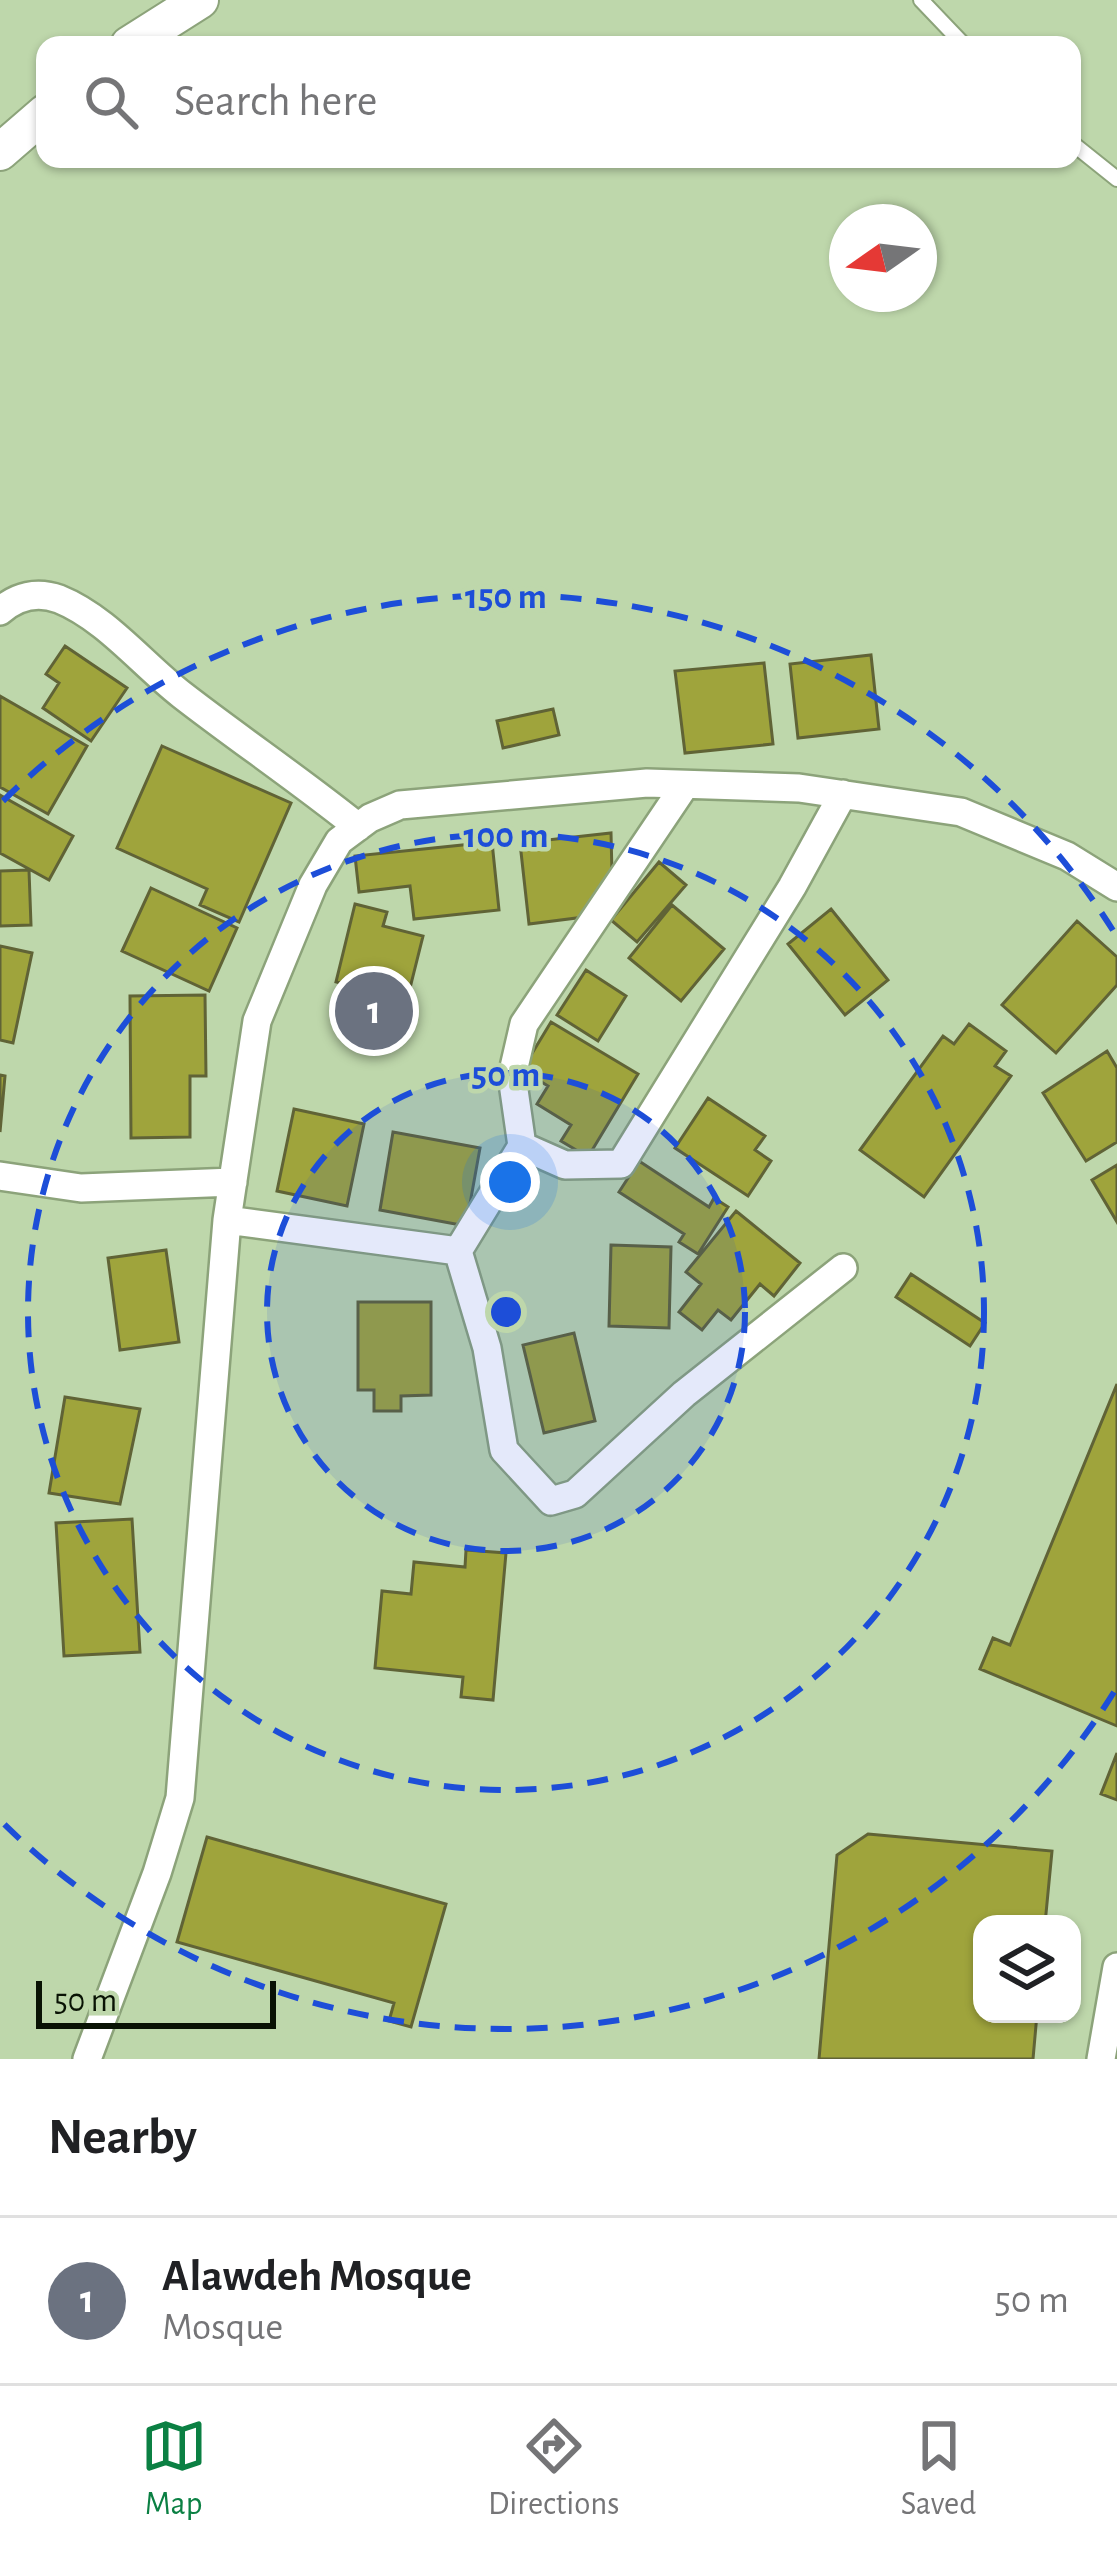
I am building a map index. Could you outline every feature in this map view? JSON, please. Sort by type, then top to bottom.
[{"type":"street","points":[[143,36],[200,0]]},
{"type":"street","points":[[0,152],[36,121]]},
{"type":"street","points":[[0,611],[34,594],[57,598],[87,614],[179,693],[358,827]]},
{"type":"street","points":[[87,2059],[180,1798],[227,1220],[257,1021],[313,885],[339,842],[400,805],[647,783],[800,788],[961,812],[1066,856],[1117,887]]},
{"type":"street","points":[[685,784],[524,1024],[512,1076],[522,1146],[458,1251],[487,1348],[503,1450],[551,1501],[574,1494],[684,1394],[843,1268]]},
{"type":"street","points":[[522,1146],[565,1166],[621,1164],[792,887],[843,794]]},
{"type":"street","points":[[0,1176],[81,1188],[233,1182]]},
{"type":"street","points":[[227,1220],[458,1251]]},
{"type":"street","points":[[1101,2059],[1117,1967]]},
{"type":"lane","points":[[920,0],[955,36]]},
{"type":"lane","points":[[1081,150],[1117,179]]},
{"type":"building","points":[[65,646],[127,688],[91,741],[43,708],[59,683],[46,674]]},
{"type":"building","points":[[871,655],[879,729],[798,738],[790,664]]},
{"type":"building","points":[[764,663],[773,744],[685,753],[675,671]]},
{"type":"building","points":[[0,696],[87,746],[48,814],[0,787]]},
{"type":"building","points":[[553,709],[559,735],[503,748],[497,721]]},
{"type":"building","points":[[162,746],[291,803],[239,922],[200,905],[207,889],[117,848]]},
{"type":"building","points":[[0,795],[73,836],[49,880],[0,853]]},
{"type":"building","points":[[611,833],[612,874],[584,917],[529,924],[520,843]]},
{"type":"building","points":[[492,842],[499,910],[414,919],[410,886],[359,892],[355,856]]},
{"type":"building","points":[[659,862],[686,885],[637,942],[611,920]]},
{"type":"building","points":[[29,870],[31,925],[0,926],[0,871]]},
{"type":"building","points":[[151,888],[237,928],[209,991],[122,951]]},
{"type":"building","points":[[355,904],[387,912],[383,926],[423,936],[407,1000],[336,982]]},
{"type":"building","points":[[672,905],[724,949],[681,1001],[629,958]]},
{"type":"building","points":[[831,909],[888,980],[845,1015],[788,944]]},
{"type":"building","points":[[1077,921],[1117,957],[1117,985],[1056,1053],[1002,1005]]},
{"type":"building","points":[[0,946],[32,953],[13,1043],[0,1040]]},
{"type":"building","points":[[586,970],[626,996],[598,1041],[557,1015]]},
{"type":"building","points":[[205,995],[206,1076],[190,1076],[190,1137],[131,1138],[130,996]]},
{"type":"building","points":[[551,1022],[638,1074],[588,1157],[561,1141],[571,1125],[537,1104],[548,1086],[522,1070]]},
{"type":"building","points":[[969,1024],[1006,1051],[995,1066],[1011,1076],[924,1197],[860,1150],[943,1036],[954,1044]]},
{"type":"building","points":[[1107,1051],[1117,1068],[1117,1142],[1086,1161],[1043,1093]]},
{"type":"building","points":[[0,1075],[5,1076],[0,1132]]},
{"type":"building","points":[[708,1098],[765,1136],[755,1150],[771,1161],[748,1196],[675,1148]]},
{"type":"building","points":[[294,1109],[364,1124],[347,1206],[277,1191]]},
{"type":"building","points":[[393,1132],[480,1148],[466,1226],[380,1210]]},
{"type":"building","points":[[639,1161],[709,1207],[714,1198],[728,1207],[698,1254],[679,1242],[684,1234],[619,1192]]},
{"type":"building","points":[[1117,1165],[1117,1222],[1092,1180]]},
{"type":"building","points":[[736,1211],[800,1263],[774,1296],[760,1284],[731,1320],[718,1310],[702,1330],[679,1312],[701,1284],[686,1272]]},
{"type":"building","points":[[611,1245],[671,1247],[669,1328],[609,1326]]},
{"type":"building","points":[[166,1250],[179,1342],[120,1350],[108,1258]]},
{"type":"building","points":[[911,1274],[985,1323],[970,1346],[896,1297]]},
{"type":"building","points":[[358,1302],[431,1302],[431,1395],[401,1396],[401,1411],[374,1411],[374,1390],[358,1390]]},
{"type":"building","points":[[574,1333],[595,1421],[544,1433],[523,1345]]},
{"type":"building","points":[[1117,1384],[1117,1726],[980,1669],[993,1638],[1010,1645]]},
{"type":"building","points":[[65,1397],[140,1409],[120,1504],[49,1493]]},
{"type":"building","points":[[132,1519],[140,1652],[64,1656],[56,1523]]},
{"type":"building","points":[[466,1550],[506,1553],[493,1700],[461,1697],[463,1677],[375,1668],[382,1591],[411,1594],[414,1562],[465,1567]]},
{"type":"building","points":[[1117,1753],[1117,1800],[1101,1794]]},
{"type":"building","points":[[868,1834],[1052,1851],[1046,1915],[973,1915],[973,2023],[1036,2023],[1033,2059],[819,2059],[837,1855]]},
{"type":"building","points":[[207,1837],[446,1904],[411,2027],[389,2021],[394,2003],[177,1942]]},
{"type":"place","name":"Alawdeh Mosque","points":[[374,1011]]}]
